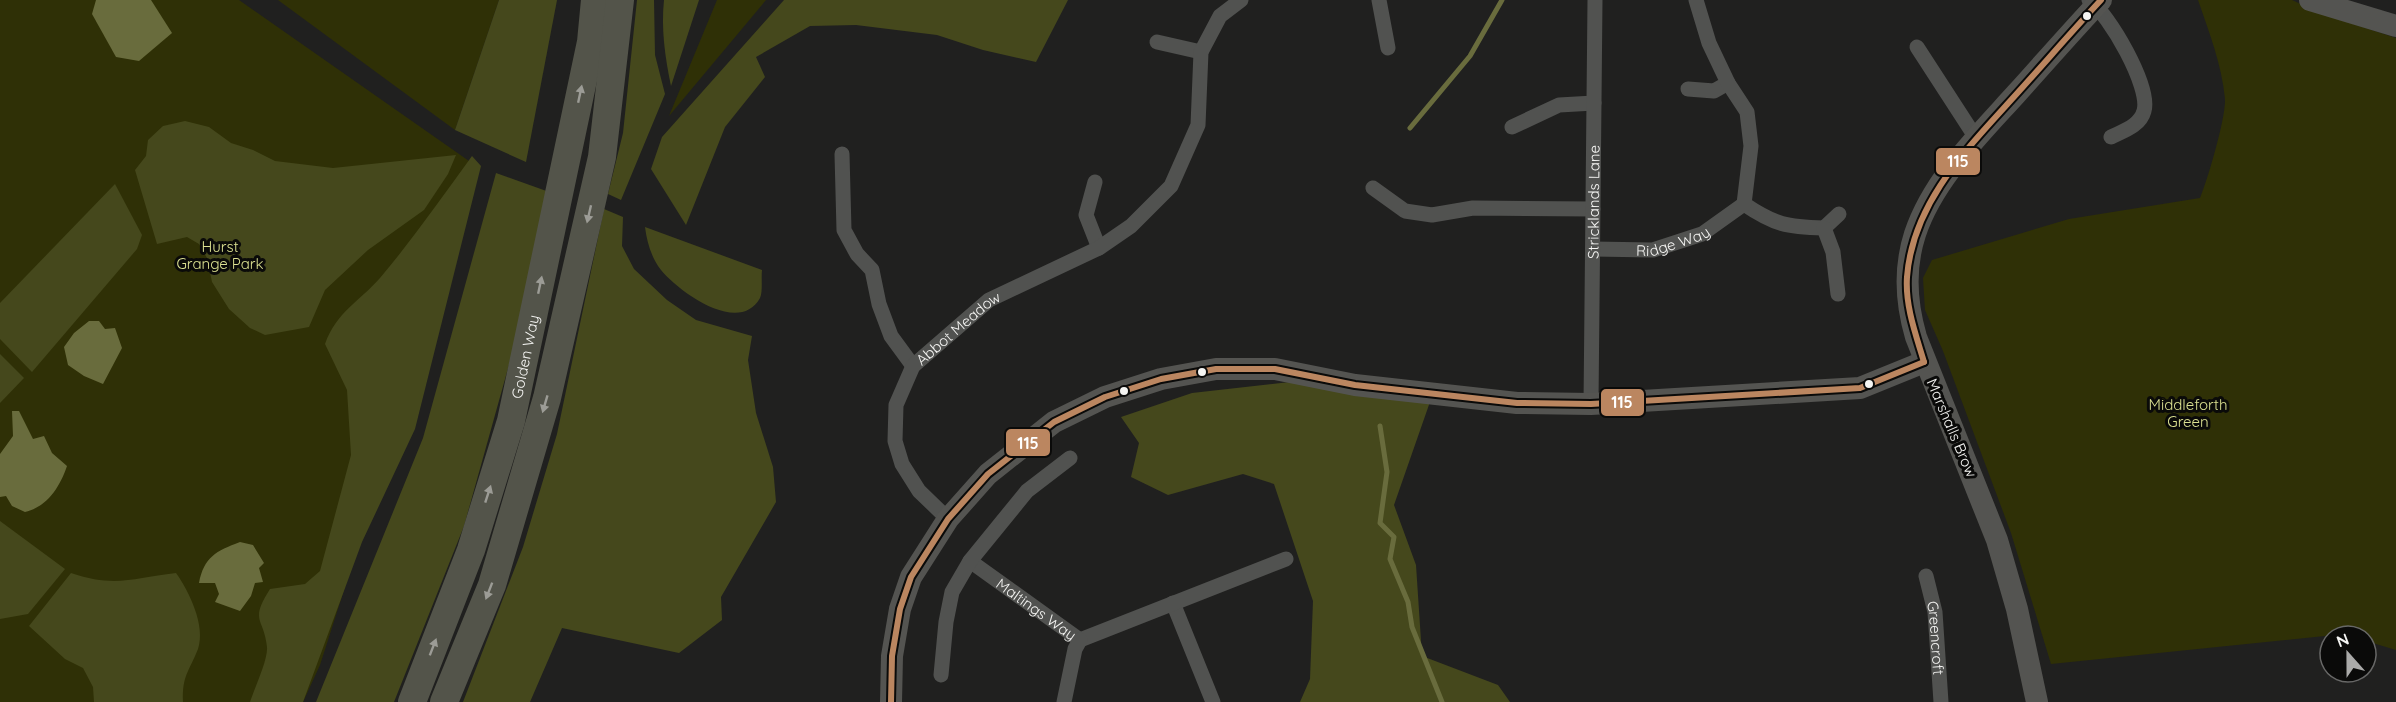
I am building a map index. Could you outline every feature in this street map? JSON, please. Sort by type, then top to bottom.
[{"type":"highway","name":"Golden Way","points":[[412,702],[471,550],[512,421],[591,42],[595,0]]},
{"type":"highway","name":"Golden Way","points":[[444,702],[492,585],[547,398],[602,157],[620,0]]},
{"type":"street","name":"Abbot Meadow","points":[[948,519],[919,491],[902,464],[895,441],[896,405],[913,366],[989,300],[1099,248],[1131,226],[1170,186],[1198,125],[1201,52],[1220,16],[1241,0]]},
{"type":"street","points":[[1379,0],[1388,48]]},
{"type":"street","name":"Stricklands Lane","points":[[1591,404],[1595,0]]},
{"type":"street","points":[[1696,0],[1709,42],[1728,83],[1747,112],[1751,146],[1744,204],[1769,221],[1794,227],[1824,228],[1839,214]]},
{"type":"street","points":[[2310,0],[2396,26]]},
{"type":"street","points":[[2358,0],[2372,20]]},
{"type":"street","points":[[2096,2],[2121,39],[2144,94],[2144,112],[2134,126],[2111,136]]},
{"type":"street","name":"Marshalls Brow","points":[[2037,702],[2017,609],[1997,540],[1953,426],[1924,362],[1912,324],[1907,289],[1911,249],[1928,204],[1976,138],[2096,2]]},
{"type":"street","points":[[1157,42],[1201,52]]},
{"type":"street","points":[[1917,47],[1976,138]]},
{"type":"street","points":[[1688,89],[1713,90],[1728,83]]},
{"type":"street","points":[[1512,127],[1559,105],[1594,103]]},
{"type":"street","points":[[842,154],[844,230],[857,254],[872,270],[879,304],[891,336],[913,366]]},
{"type":"street","points":[[1095,182],[1086,215],[1099,248]]},
{"type":"street","points":[[1374,188],[1405,212],[1432,215],[1473,208],[1593,209]]},
{"type":"street","name":"Ridge Way","points":[[1593,249],[1653,250],[1702,234],[1744,204]]},
{"type":"street","points":[[1824,228],[1833,252],[1838,294]]},
{"type":"street","points":[[891,702],[892,656],[900,609],[911,578],[948,519],[988,474],[1054,422],[1105,397],[1161,379],[1216,369],[1275,369],[1356,385],[1517,403],[1591,404],[1860,388],[1924,362]]},
{"type":"street","points":[[941,675],[946,622],[952,592],[970,561],[1027,491],[1070,458]]},
{"type":"street","points":[[1080,640],[1286,559]]},
{"type":"street","name":"Maltings Way","points":[[970,561],[1080,640],[1075,649],[1064,702]]},
{"type":"street","name":"Greencroft","points":[[1926,576],[1935,612],[1941,702]]},
{"type":"street","points":[[1173,603],[1213,702]]},
{"type":"green space","name":"Hurst Grange Park","points":[[0,0],[239,0],[479,168],[320,665],[303,702],[0,702]]},
{"type":"green space","points":[[278,0],[499,0],[455,130]]},
{"type":"green space","points":[[499,0],[557,0],[526,162],[455,130]]},
{"type":"green space","points":[[637,0],[654,0],[655,55],[665,94],[621,200],[608,194],[623,133]]},
{"type":"green space","points":[[664,0],[699,0],[671,86],[664,43]]},
{"type":"green space","points":[[717,0],[766,0],[669,116]]},
{"type":"green space","points":[[784,0],[1068,0],[1036,62],[983,50],[937,35],[856,25],[810,26],[756,57],[765,77],[725,127],[686,225],[651,169],[662,137]]},
{"type":"green space","name":"Middleforth Green","points":[[2198,0],[2292,0],[2320,13],[2396,38],[2396,650],[2378,645],[2378,624],[2318,624],[2318,637],[2051,664],[2011,533],[1943,351],[1925,310],[1923,278],[1932,260],[2069,219],[2200,198],[2212,163],[2225,108],[2223,86],[2211,36]]},
{"type":"green space","points":[[185,121],[209,127],[231,143],[253,150],[275,161],[333,168],[456,155],[448,174],[424,210],[368,250],[325,290],[309,327],[265,335],[250,328],[229,309],[212,282],[207,258],[199,244],[187,237],[157,244],[135,170],[146,156],[148,140],[163,126]]},
{"type":"green space","points":[[472,156],[481,166],[415,429],[362,542],[303,702],[250,702],[267,653],[259,614],[260,608],[270,589],[305,584],[320,571],[351,455],[347,390],[325,344],[342,315],[380,278]]},
{"type":"green space","points":[[496,173],[552,193],[514,347],[464,526],[394,702],[316,702],[423,438]]},
{"type":"green space","points":[[115,184],[142,235],[137,249],[32,372],[0,339],[0,303]]},
{"type":"green space","points":[[604,209],[623,217],[622,246],[634,269],[667,300],[696,320],[752,336],[748,360],[756,413],[773,467],[776,502],[721,597],[722,620],[679,653],[562,628],[530,702],[463,702],[523,547],[557,434]]},
{"type":"green space","points":[[645,227],[762,270],[760,298],[750,309],[738,313],[709,306],[694,298],[661,270],[650,249]]},
{"type":"green space","points":[[0,354],[24,378],[0,403]]},
{"type":"green space","points":[[1290,382],[1431,399],[1394,505],[1416,565],[1422,656],[1498,685],[1510,702],[1300,702],[1310,679],[1313,601],[1274,484],[1243,474],[1168,495],[1131,477],[1139,443],[1121,417],[1192,393]]},
{"type":"green space","points":[[0,521],[65,569],[28,614],[0,619]]},
{"type":"green space","points":[[71,573],[86,578],[112,581],[176,573],[191,599],[200,630],[198,649],[185,679],[183,702],[94,702],[93,687],[83,668],[65,659],[29,626]]},
{"type":"shaded area","points":[[96,0],[151,0],[172,33],[139,61],[116,57],[92,14]]},
{"type":"shaded area","points":[[89,321],[99,321],[105,329],[115,328],[122,348],[103,384],[84,376],[68,365],[64,347],[74,333]]},
{"type":"shaded area","points":[[12,411],[19,411],[33,439],[44,436],[52,453],[67,466],[52,495],[40,506],[25,512],[12,506],[6,496],[0,497],[0,454],[13,436]]},
{"type":"shaded area","points":[[240,542],[253,545],[264,563],[259,568],[263,582],[255,583],[251,596],[240,611],[215,602],[219,594],[215,583],[199,583],[204,567],[212,556]]},
{"type":"waterway","points":[[1410,128],[1470,56],[1502,0]]},
{"type":"waterway","points":[[1380,426],[1387,472],[1380,523],[1394,537],[1390,559],[1408,602],[1412,627],[1442,702]]},
{"type":"transit line","name":"115","points":[[1924,362],[1912,320],[1907,288],[1912,249],[1920,222],[1948,174],[1965,152],[2101,0]]},
{"type":"transit line","name":"115","points":[[891,702],[892,656],[900,609],[911,577],[948,519],[988,474],[1054,422],[1105,397],[1161,379],[1216,369],[1275,369],[1355,385],[1517,403],[1591,404],[1860,388],[1924,362]]}]
